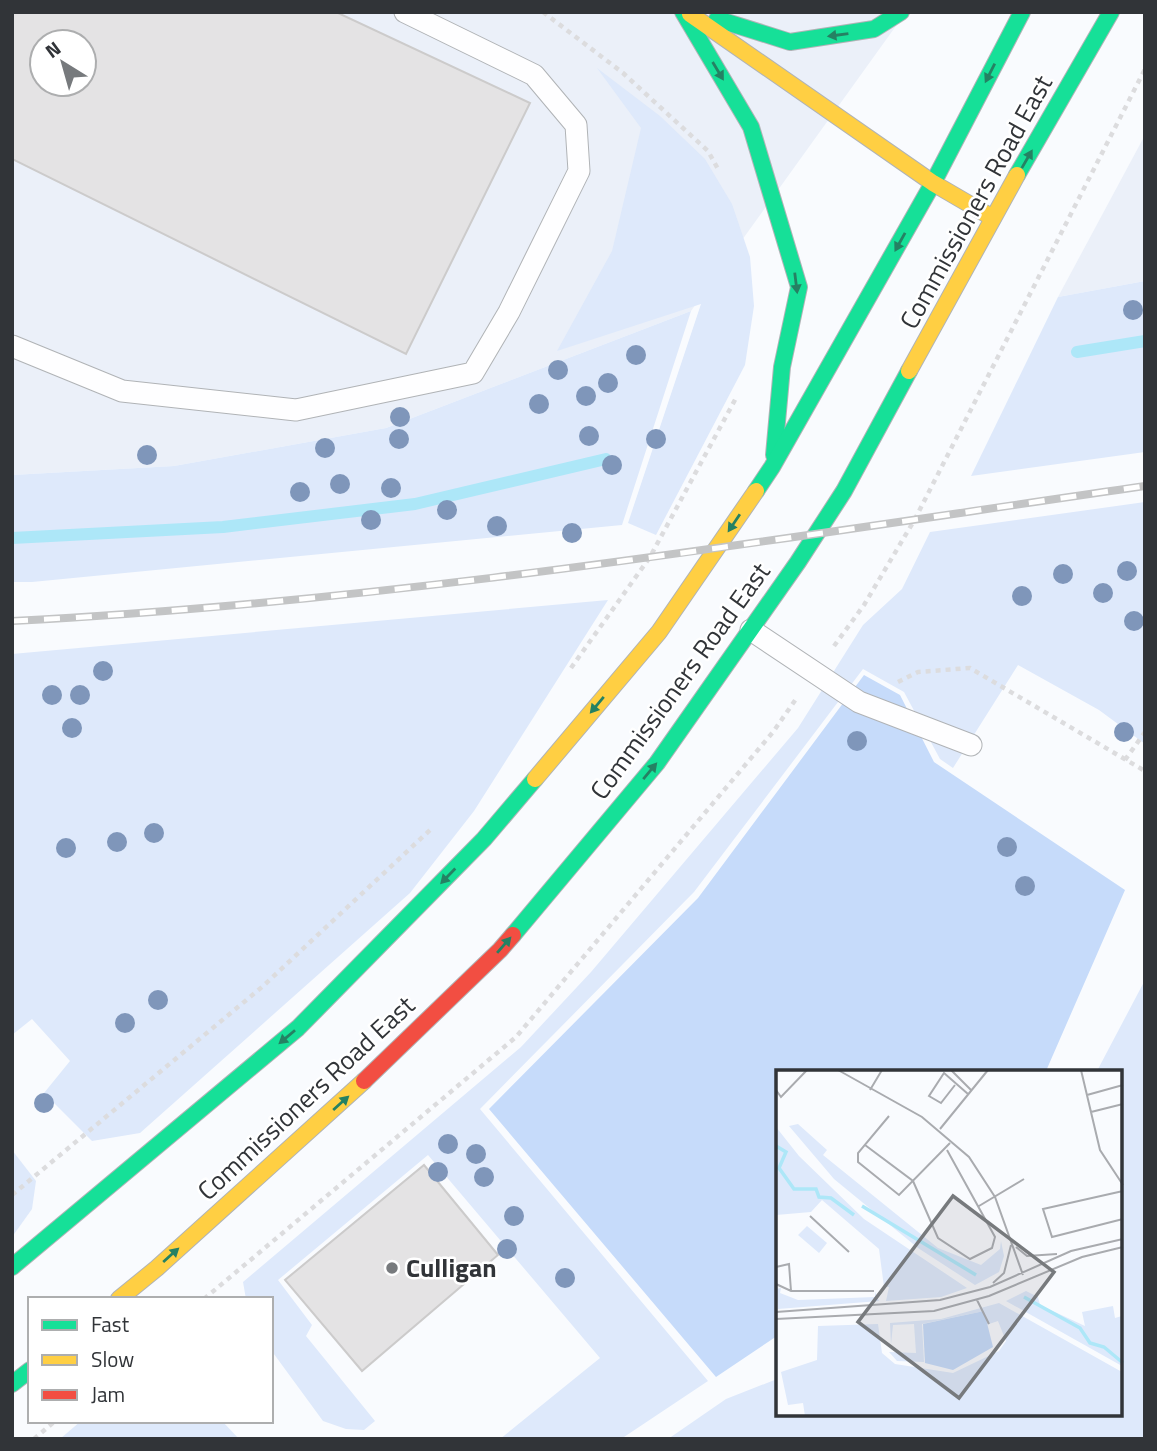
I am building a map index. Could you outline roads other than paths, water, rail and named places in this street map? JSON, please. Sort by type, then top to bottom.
[{"type":"main road","points":[[685,12],[933,183],[993,218]]},
{"type":"main road","points":[[685,12],[751,127],[799,287],[782,368],[772,467]]},
{"type":"main road","points":[[696,12],[790,42],[874,29],[901,12]]},
{"type":"main road","name":"Commissioners Road East","points":[[12,1267],[298,1028],[484,839],[659,632],[772,467],[933,183],[1021,12]]},
{"type":"main road","name":"Commissioners Road East","points":[[121,1297],[365,1081],[499,950],[657,763],[751,630],[844,491],[993,218],[1111,12]]},
{"type":"main road","points":[[12,1384],[28,1372]]},
{"type":"lane","points":[[12,346],[122,391],[296,410],[473,373],[509,312],[579,171],[576,125],[534,75],[405,12]]},
{"type":"lane","points":[[751,630],[859,702],[971,745]]},
{"type":"waterway","points":[[1077,352],[1145,341]]},
{"type":"waterway","points":[[12,538],[223,527],[415,504],[606,459]]},
{"type":"railway","points":[[12,621],[154,612],[438,584],[580,567],[1145,486]]},
{"type":"place","name":"Culligan","points":[[392,1268]]}]
